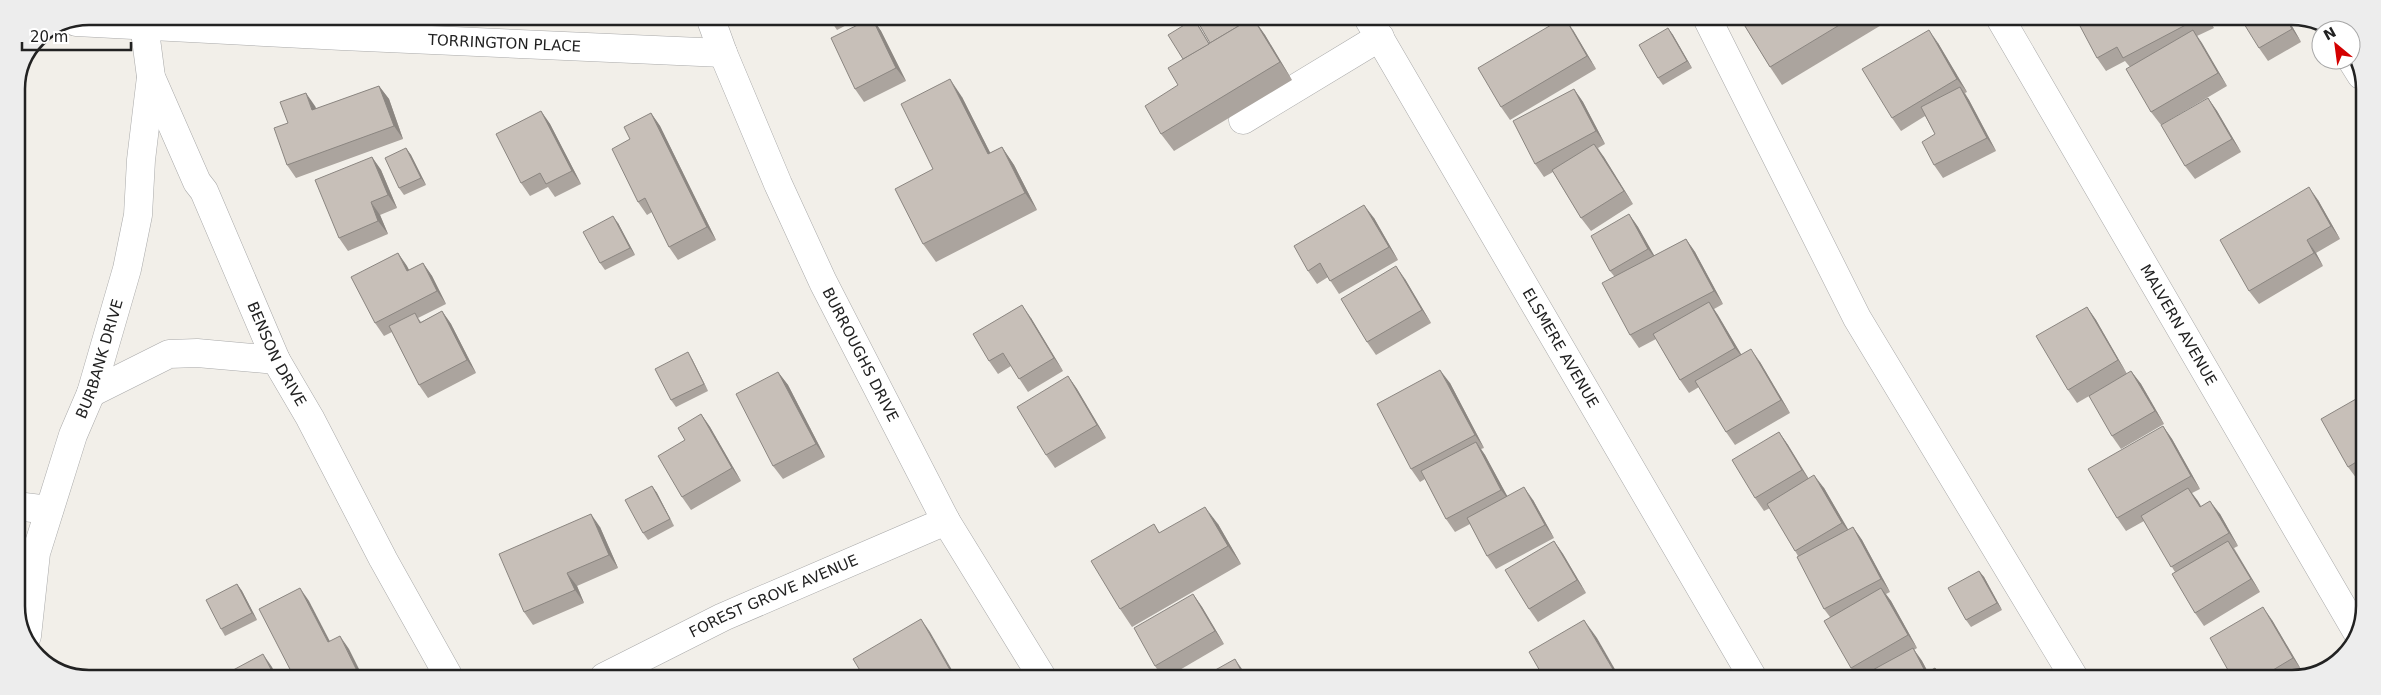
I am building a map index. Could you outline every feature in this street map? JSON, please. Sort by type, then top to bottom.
[{"type":"street","name":"BENSON DRIVE","points":[[144,25],[151,77],[197,182],[204,191],[276,360],[310,418],[382,559],[445,670]]},
{"type":"street","name":"TORRINGTON PLACE","points":[[216,25],[723,53]]},
{"type":"street","name":"BURROUGHS DRIVE","points":[[713,25],[778,184],[823,282],[946,521],[1038,670]]},
{"type":"street","points":[[1711,25],[1857,318],[2069,670]]},
{"type":"street","name":"MALVERN AVENUE","points":[[2004,25],[2353,625]]},
{"type":"street","points":[[1243,120],[1374,27]]},
{"type":"street","name":"ELSMERE AVENUE","points":[[1374,27],[1748,670]]},
{"type":"street","name":"BURBANK DRIVE","points":[[28,625],[36,553],[73,435],[91,393],[127,269],[136,224],[141,160],[151,77]]},
{"type":"street","points":[[91,393],[169,354],[197,353],[276,360]]},
{"type":"street","points":[[25,507],[49,510]]},
{"type":"street","name":"FOREST GROVE AVENUE","points":[[618,670],[723,617],[946,521]]},
{"type":"building","points":[[858,25],[875,25],[896,68],[855,89],[831,38]]},
{"type":"building","points":[[1184,25],[1198,25],[1209,44],[1183,59],[1168,35]]},
{"type":"building","points":[[1200,25],[1240,25],[1210,43]]},
{"type":"building","points":[[1240,25],[1257,25],[1280,62],[1161,134],[1145,106],[1178,85],[1168,68]]},
{"type":"building","points":[[1551,25],[1569,25],[1587,56],[1501,107],[1478,68]]},
{"type":"building","points":[[1744,25],[1839,25],[1770,67]]},
{"type":"building","points":[[2186,25],[2123,58],[2117,47],[2097,58],[2080,26]]},
{"type":"building","points":[[2245,25],[2290,25],[2292,29],[2259,48]]},
{"type":"building","points":[[1668,28],[1687,61],[1658,78],[1639,45]]},
{"type":"building","points":[[1929,30],[1957,79],[1892,118],[1862,69]]},
{"type":"building","points":[[2193,30],[2218,73],[2151,112],[2126,69]]},
{"type":"building","points":[[950,79],[988,154],[1002,147],[1025,193],[923,244],[895,189],[933,169],[901,104]]},
{"type":"building","points":[[379,86],[394,126],[287,165],[274,128],[288,123],[280,102],[306,93],[312,110]]},
{"type":"building","points":[[1960,87],[1987,138],[1934,165],[1922,142],[1935,134],[1921,107]]},
{"type":"building","points":[[1574,89],[1596,131],[1535,164],[1513,121]]},
{"type":"building","points":[[2208,98],[2232,139],[2185,166],[2161,125]]},
{"type":"building","points":[[541,111],[572,171],[546,184],[540,173],[521,183],[496,134]]},
{"type":"building","points":[[651,113],[707,227],[669,247],[645,198],[638,202],[612,149],[630,139],[624,127]]},
{"type":"building","points":[[1594,144],[1624,191],[1581,218],[1552,170]]},
{"type":"building","points":[[406,148],[421,178],[399,188],[385,158]]},
{"type":"building","points":[[372,157],[388,195],[371,202],[378,221],[339,238],[315,180]]},
{"type":"building","points":[[2309,187],[2331,226],[2307,240],[2314,253],[2249,291],[2220,240]]},
{"type":"building","points":[[1364,205],[1389,247],[1330,281],[1320,263],[1308,271],[1294,246]]},
{"type":"building","points":[[1629,214],[1648,249],[1610,271],[1591,236]]},
{"type":"building","points":[[613,216],[630,248],[600,263],[583,232]]},
{"type":"building","points":[[1686,239],[1714,291],[1630,335],[1602,283]]},
{"type":"building","points":[[398,253],[407,271],[423,263],[437,291],[375,323],[351,277]]},
{"type":"building","points":[[1396,266],[1422,310],[1367,342],[1341,299]]},
{"type":"building","points":[[1709,302],[1735,348],[1680,380],[1653,334]]},
{"type":"building","points":[[1022,305],[1054,358],[1019,379],[1003,353],[989,361],[973,334]]},
{"type":"building","points":[[2087,307],[2118,360],[2068,390],[2036,336]]},
{"type":"building","points":[[442,311],[467,360],[419,385],[389,326],[415,313],[420,323]]},
{"type":"building","points":[[1751,349],[1781,400],[1726,432],[1695,381]]},
{"type":"building","points":[[688,352],[704,384],[671,400],[655,369]]},
{"type":"building","points":[[1440,370],[1475,435],[1411,469],[1377,404]]},
{"type":"building","points":[[2131,371],[2155,411],[2112,436],[2089,396]]},
{"type":"building","points":[[778,372],[816,444],[773,466],[736,394]]},
{"type":"building","points":[[1068,376],[1097,425],[1046,455],[1017,407]]},
{"type":"building","points":[[2356,399],[2356,462],[2348,467],[2321,419]]},
{"type":"building","points":[[701,414],[732,468],[682,497],[658,456],[685,440],[678,428]]},
{"type":"building","points":[[2163,426],[2191,476],[2117,518],[2088,469]]},
{"type":"building","points":[[1779,432],[1802,470],[1755,498],[1732,460]]},
{"type":"building","points":[[1476,442],[1501,490],[1446,519],[1421,471]]},
{"type":"building","points":[[1814,475],[1842,523],[1795,551],[1767,504]]},
{"type":"building","points":[[652,486],[670,519],[643,533],[625,500]]},
{"type":"building","points":[[1524,487],[1545,525],[1487,556],[1467,518]]},
{"type":"building","points":[[2188,488],[2200,507],[2210,501],[2229,533],[2171,567],[2141,516]]},
{"type":"building","points":[[1205,507],[1228,546],[1120,609],[1091,561],[1154,524],[1159,533]]},
{"type":"building","points":[[591,514],[609,555],[567,573],[575,590],[524,612],[499,554]]},
{"type":"building","points":[[1853,527],[1881,579],[1824,609],[1797,557]]},
{"type":"building","points":[[1554,541],[1577,580],[1529,609],[1505,570]]},
{"type":"building","points":[[2228,541],[2251,579],[2195,613],[2172,574]]},
{"type":"building","points":[[1979,571],[1997,603],[1966,620],[1948,588]]},
{"type":"building","points":[[237,584],[252,613],[221,629],[206,600]]},
{"type":"building","points":[[300,588],[328,642],[340,636],[357,670],[290,670],[259,609]]},
{"type":"building","points":[[1881,588],[1908,635],[1851,668],[1824,621]]},
{"type":"building","points":[[1193,594],[1215,631],[1155,666],[1134,628]]},
{"type":"building","points":[[2263,607],[2293,658],[2273,670],[2228,670],[2210,638]]},
{"type":"building","points":[[921,619],[950,670],[860,670],[853,659]]},
{"type":"building","points":[[1584,620],[1613,670],[1539,670],[1529,652]]},
{"type":"building","points":[[1913,648],[1924,670],[1873,670]]},
{"type":"building","points":[[263,654],[271,670],[233,670]]},
{"type":"building","points":[[1235,659],[1241,670],[1215,670]]}]
